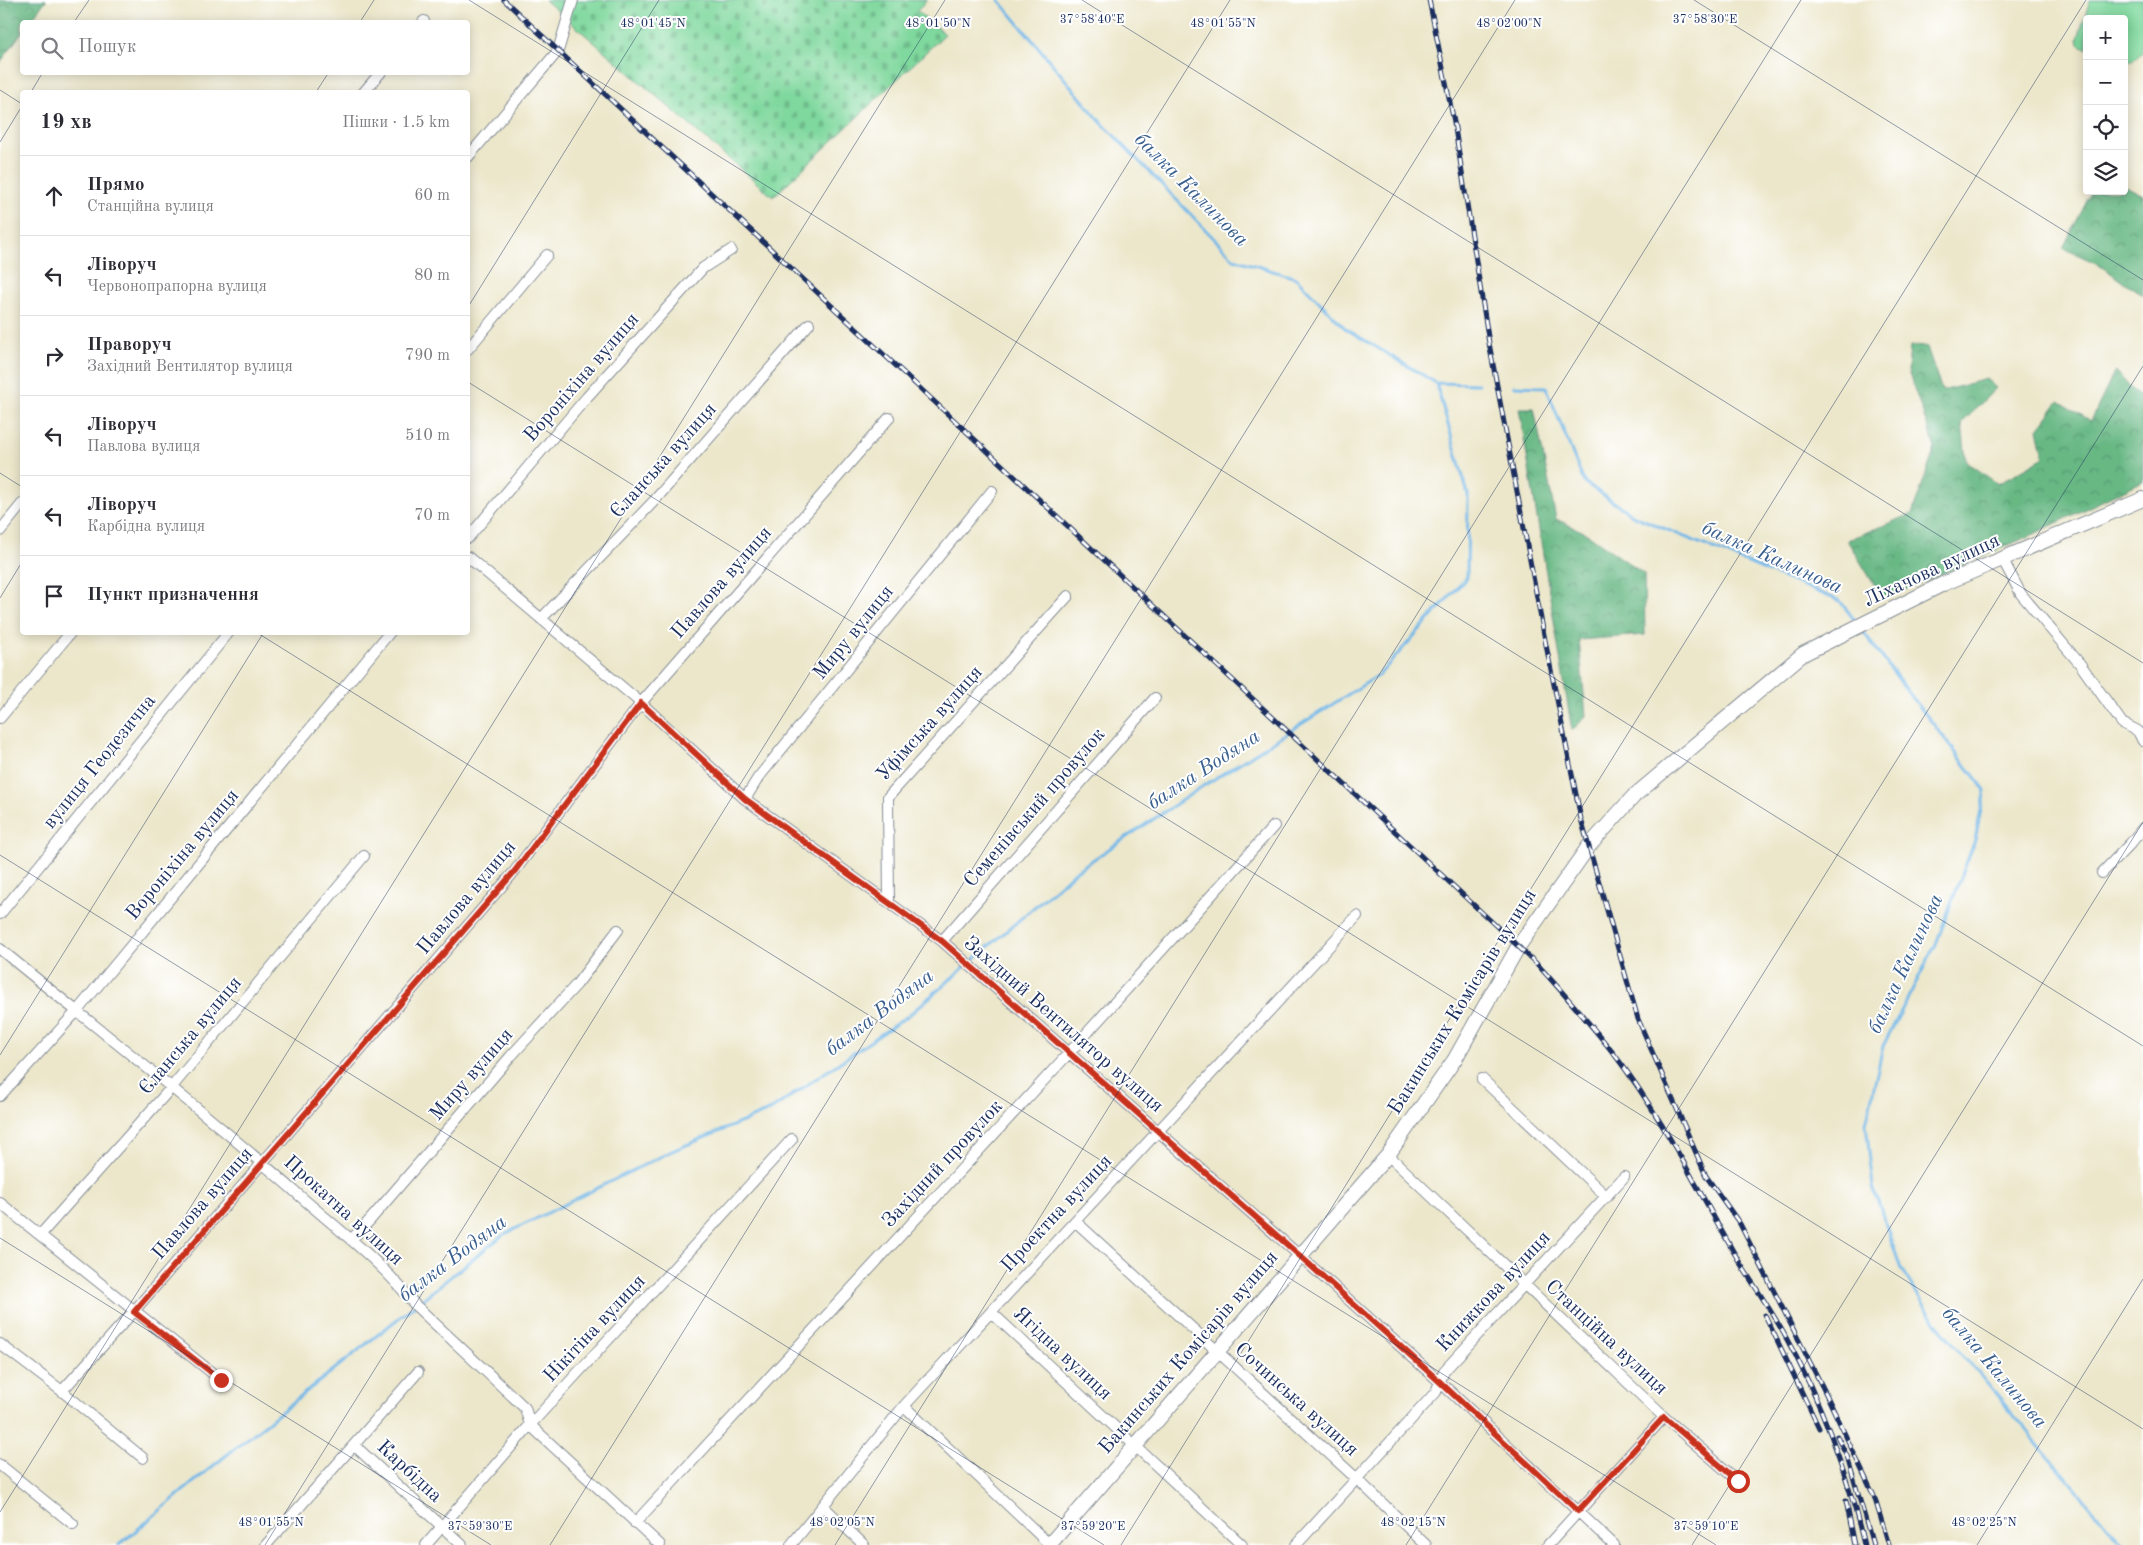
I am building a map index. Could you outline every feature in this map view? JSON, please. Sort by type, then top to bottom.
[{"type":"street","points":[[470,155],[558,51],[573,0]]},
{"type":"street","points":[[366,90],[378,75]]},
{"type":"street","name":"Вороніхіна вулиця","points":[[470,536],[587,397],[703,268],[732,250]]},
{"type":"street","points":[[470,347],[547,255]]},
{"type":"street","name":"Єланська вулиця","points":[[541,619],[654,501],[809,324]]},
{"type":"street","name":"Павлова вулиця","points":[[62,1391],[134,1312],[514,872],[641,703],[889,418]]},
{"type":"street","name":"Миру вулиця","points":[[745,799],[758,778],[992,491]]},
{"type":"street","name":"Ліхачова вулиця","points":[[1634,796],[1803,654],[1943,584],[2143,499]]},
{"type":"street","points":[[0,531],[20,506]]},
{"type":"street","name":"Західний Вентилятор вулиця","points":[[470,559],[641,703],[745,799],[942,941],[1300,1256],[1440,1382],[1614,1545]]},
{"type":"street","points":[[2002,560],[2021,594],[2080,664],[2122,724],[2138,731],[2143,741]]},
{"type":"street","name":"Уфімська вулиця","points":[[889,902],[888,797],[1068,596]]},
{"type":"street","points":[[0,718],[69,635]]},
{"type":"street","name":"вулиця Геодезична","points":[[0,914],[227,635]]},
{"type":"street","name":"Вороніхіна вулиця","points":[[2,1090],[76,1011],[388,635]]},
{"type":"street","name":"Семенівський провулок","points":[[942,941],[1155,698]]},
{"type":"street","name":"Бакинських Комісарів вулиця","points":[[1049,1545],[1388,1155],[1455,1059],[1518,947],[1589,846],[1634,796]]},
{"type":"street","name":"Західний провулок","points":[[635,1523],[1069,1053],[1274,826]]},
{"type":"street","points":[[2102,873],[2143,828]]},
{"type":"street","name":"Єланська вулиця","points":[[41,1234],[172,1088],[364,856]]},
{"type":"street","name":"Проектна вулиця","points":[[791,1545],[904,1406],[1358,916]]},
{"type":"street","name":"Миру вулиця","points":[[351,1240],[511,1056],[577,984],[618,930]]},
{"type":"street","name":"Прокатна вулиця","points":[[0,949],[263,1162],[351,1240],[401,1287],[414,1305],[525,1408],[530,1424],[660,1545]]},
{"type":"street","points":[[1482,1079],[1607,1197]]},
{"type":"street","name":"Нікітіна вулиця","points":[[426,1545],[530,1424],[792,1139]]},
{"type":"street","name":"Станційна вулиця","points":[[1388,1155],[1664,1417],[1738,1481]]},
{"type":"street","name":"Книжкова вулиця","points":[[1296,1545],[1436,1392],[1444,1370],[1624,1177]]},
{"type":"street","points":[[0,1203],[221,1380]]},
{"type":"street","name":"Сочинська вулиця","points":[[1075,1221],[1426,1545]]},
{"type":"street","name":"Ягідна вулиця","points":[[991,1312],[1242,1545]]},
{"type":"street","points":[[0,1344],[62,1391],[143,1458]]},
{"type":"street","points":[[266,1545],[418,1372]]},
{"type":"street","points":[[904,1406],[1049,1545]]},
{"type":"street","points":[[1548,1545],[1664,1417]]},
{"type":"street","name":"Карбідна","points":[[354,1445],[462,1545]]},
{"type":"street","points":[[0,1464],[73,1524]]},
{"type":"street","points":[[823,1506],[864,1545]]},
{"type":"green space","points":[[0,0],[46,0],[31,20],[20,20],[20,35],[0,63]]},
{"type":"green space","points":[[545,0],[927,0],[917,11],[945,34],[773,197]]},
{"type":"green space","points":[[2090,0],[2143,0],[2143,51],[2132,60],[2128,61],[2128,15],[2085,15]]},
{"type":"green space","points":[[2083,23],[2083,46],[2079,44],[2078,39]]},
{"type":"green space","points":[[2128,187],[2143,195],[2143,295],[2096,263],[2063,248],[2090,195],[2128,195]]},
{"type":"green space","points":[[1910,346],[1927,347],[1942,391],[1986,379],[1996,388],[1962,423],[1966,461],[1998,484],[2044,457],[2038,429],[2059,401],[2091,421],[2115,371],[2143,401],[2143,481],[2032,535],[1883,599],[1847,540],[1912,514],[1935,448],[1908,371]]},
{"type":"green space","points":[[1519,408],[1534,408],[1556,519],[1586,533],[1644,574],[1645,635],[1579,640],[1586,716],[1572,731]]},
{"type":"waterway","name":"балка Калинова","points":[[999,0],[1099,120],[1234,259],[1296,278],[1346,329],[1436,383],[1478,384]]},
{"type":"waterway","name":"балка Водяна","points":[[119,1545],[208,1470],[503,1235],[672,1151],[769,1111],[909,1015],[1076,871],[1200,788],[1379,675],[1467,577],[1468,494],[1436,383]]},
{"type":"waterway","name":"балка Калинова","points":[[1514,386],[1546,387],[1584,482],[1634,516],[1840,601],[1856,622]]},
{"type":"waterway","name":"балка Калинова","points":[[1861,629],[1985,790],[1975,840],[1936,944],[1883,1046],[1866,1124],[1873,1187],[1901,1269],[1936,1323],[2123,1545]]},
{"type":"railway","points":[[504,0],[1538,965],[1596,1031],[1649,1104],[1740,1263],[1784,1334],[1809,1384],[1832,1437],[1850,1491],[1864,1545]]},
{"type":"railway","points":[[1429,0],[1454,122],[1489,343],[1581,819],[1638,1019],[1706,1176],[1740,1224],[1826,1394],[1874,1496],[1889,1545]]},
{"type":"railway","points":[[1765,1315],[1819,1428]]},
{"type":"railway","points":[[1837,1436],[1847,1456],[1873,1545]]},
{"type":"railway","points":[[1846,1501],[1855,1545]]},
{"type":"route","points":[[221,1380],[134,1312],[514,872],[641,703],[745,799],[942,941],[1300,1256],[1440,1382],[1578,1511],[1664,1417],[1738,1481]]}]
